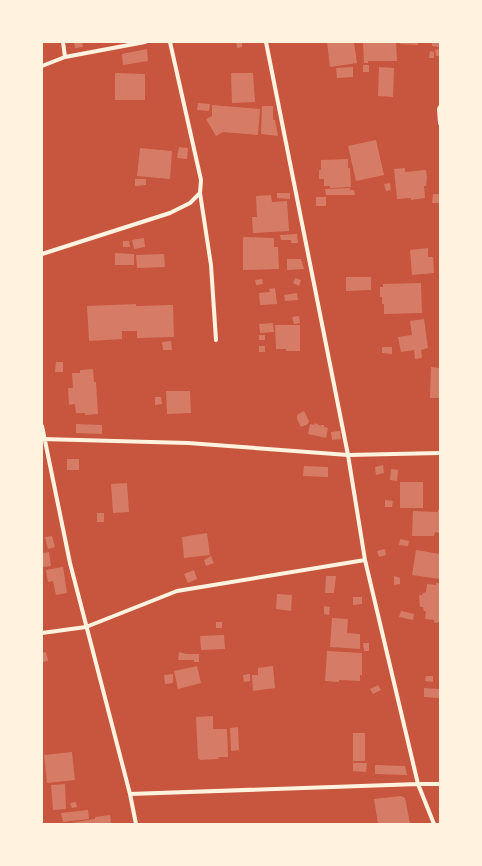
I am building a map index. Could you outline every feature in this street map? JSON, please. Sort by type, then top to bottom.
[{"type":"street","points":[[63,42],[65,57]]},
{"type":"street","points":[[42,66],[65,57],[145,42]]},
{"type":"street","points":[[170,42],[200,180],[200,193],[211,265],[216,340]]},
{"type":"street","points":[[266,42],[348,455],[364,560],[418,784],[434,824]]},
{"type":"street","points":[[440,107],[440,123]]},
{"type":"street","points":[[42,254],[170,213],[190,203],[200,193]]},
{"type":"street","points":[[42,426],[70,563],[130,794],[136,824]]},
{"type":"street","points":[[44,439],[188,443],[348,455],[440,453]]},
{"type":"street","points":[[42,633],[86,627],[177,591],[364,560]]},
{"type":"street","points":[[130,794],[440,784]]},
{"type":"building","points":[[74,42],[82,42],[83,47],[75,48]]},
{"type":"building","points":[[236,42],[242,42],[242,47],[237,48]]},
{"type":"building","points":[[327,42],[354,42],[357,63],[330,67]]},
{"type":"building","points":[[363,42],[396,42],[397,61],[368,61],[368,63],[364,63]]},
{"type":"building","points":[[400,42],[418,42],[418,45],[400,44]]},
{"type":"building","points":[[432,42],[439,42],[439,47],[432,46]]},
{"type":"building","points":[[147,49],[148,61],[123,65],[122,54]]},
{"type":"building","points":[[440,49],[440,56],[436,56],[435,50]]},
{"type":"building","points":[[430,51],[434,52],[434,58],[429,58]]},
{"type":"building","points":[[363,65],[369,65],[369,72],[363,72]]},
{"type":"building","points":[[353,67],[353,77],[337,78],[336,68]]},
{"type":"building","points":[[379,67],[394,68],[393,97],[378,96]]},
{"type":"building","points":[[115,73],[145,74],[145,100],[115,100]]},
{"type":"building","points":[[231,73],[253,73],[255,102],[232,103]]},
{"type":"building","points":[[198,103],[210,104],[209,111],[197,110]]},
{"type":"building","points":[[212,105],[260,109],[258,135],[223,132],[216,136],[206,119],[212,116]]},
{"type":"building","points":[[262,106],[273,106],[273,120],[275,120],[278,136],[261,134]]},
{"type":"building","points":[[376,140],[384,175],[356,181],[348,146]]},
{"type":"building","points":[[179,147],[188,148],[187,159],[177,158]]},
{"type":"building","points":[[140,148],[172,151],[170,179],[137,176]]},
{"type":"building","points":[[348,159],[351,187],[330,188],[330,186],[324,186],[324,179],[319,179],[321,160]]},
{"type":"building","points":[[405,168],[405,172],[426,170],[426,186],[424,186],[425,198],[411,200],[411,198],[397,199],[394,169]]},
{"type":"building","points":[[135,179],[146,179],[146,185],[135,186]]},
{"type":"building","points":[[390,183],[391,190],[386,191],[384,184]]},
{"type":"building","points":[[350,188],[350,190],[354,190],[355,195],[326,195],[325,189]]},
{"type":"building","points":[[277,193],[290,193],[290,199],[277,198]]},
{"type":"building","points":[[433,194],[440,194],[440,203],[432,203]]},
{"type":"building","points":[[271,195],[272,202],[287,201],[289,231],[253,233],[252,217],[257,217],[256,196]]},
{"type":"building","points":[[316,197],[326,197],[326,206],[316,206]]},
{"type":"building","points":[[297,234],[298,243],[291,243],[291,240],[281,240],[280,235]]},
{"type":"building","points":[[243,237],[274,238],[274,247],[278,247],[279,269],[243,270]]},
{"type":"building","points":[[144,238],[145,247],[134,249],[132,240]]},
{"type":"building","points":[[123,241],[129,241],[130,247],[123,247]]},
{"type":"building","points":[[428,248],[428,257],[433,257],[434,273],[412,275],[410,250]]},
{"type":"building","points":[[115,253],[134,254],[134,265],[115,265]]},
{"type":"building","points":[[164,254],[165,267],[137,268],[136,255]]},
{"type":"building","points":[[287,259],[301,259],[304,269],[287,270]]},
{"type":"building","points":[[346,277],[371,277],[371,290],[346,291]]},
{"type":"building","points":[[295,278],[301,280],[299,286],[293,283]]},
{"type":"building","points":[[262,279],[263,284],[256,285],[255,280]]},
{"type":"building","points":[[421,283],[422,313],[384,314],[384,304],[382,304],[382,297],[380,297],[380,287],[383,287],[383,284]]},
{"type":"building","points":[[275,288],[277,304],[260,305],[259,293],[270,292],[269,289]]},
{"type":"building","points":[[297,293],[298,300],[285,301],[284,295]]},
{"type":"building","points":[[136,304],[136,306],[173,305],[174,337],[137,338],[137,331],[122,331],[122,339],[89,341],[87,306]]},
{"type":"building","points":[[299,316],[300,323],[294,324],[292,317]]},
{"type":"building","points":[[424,319],[428,348],[421,350],[422,358],[415,359],[414,350],[401,352],[398,337],[412,335],[410,321]]},
{"type":"building","points":[[273,323],[274,332],[260,333],[259,324]]},
{"type":"building","points":[[275,325],[300,325],[300,351],[276,349]]},
{"type":"building","points":[[259,335],[265,335],[265,340],[259,340]]},
{"type":"building","points":[[171,341],[172,350],[163,350],[162,342]]},
{"type":"building","points":[[259,346],[265,346],[265,352],[259,352]]},
{"type":"building","points":[[382,347],[392,347],[392,354],[382,353]]},
{"type":"building","points":[[56,362],[63,362],[63,372],[55,372]]},
{"type":"building","points":[[431,367],[440,368],[440,398],[430,398]]},
{"type":"building","points":[[93,369],[94,382],[96,382],[98,414],[85,415],[85,413],[76,413],[75,404],[69,405],[68,388],[73,388],[72,373],[80,373],[80,370]]},
{"type":"building","points":[[166,391],[190,391],[191,413],[167,414]]},
{"type":"building","points":[[155,397],[161,397],[162,404],[155,405]]},
{"type":"building","points":[[304,411],[309,421],[308,424],[301,427],[297,419],[297,415]]},
{"type":"building","points":[[315,423],[321,426],[324,425],[324,427],[328,428],[326,438],[308,434],[310,424],[314,425]]},
{"type":"building","points":[[76,424],[102,425],[102,434],[76,433]]},
{"type":"building","points":[[340,431],[341,439],[332,440],[331,432]]},
{"type":"building","points":[[67,459],[79,459],[79,470],[67,470]]},
{"type":"building","points":[[383,465],[384,473],[376,475],[375,467]]},
{"type":"building","points":[[304,466],[328,467],[328,477],[303,476]]},
{"type":"building","points":[[391,469],[398,470],[397,481],[390,480]]},
{"type":"building","points":[[400,482],[423,482],[423,508],[400,508]]},
{"type":"building","points":[[127,483],[129,512],[113,513],[111,484]]},
{"type":"building","points":[[385,500],[393,501],[392,507],[385,507]]},
{"type":"building","points":[[438,510],[440,510],[440,533],[435,532],[434,536],[412,536],[413,511],[438,512]]},
{"type":"building","points":[[97,513],[104,513],[104,522],[97,522]]},
{"type":"building","points":[[207,533],[210,555],[184,558],[182,537]]},
{"type":"building","points":[[52,536],[55,547],[48,549],[45,537]]},
{"type":"building","points":[[400,539],[409,541],[408,546],[399,545]]},
{"type":"building","points":[[385,549],[386,555],[379,557],[377,551]]},
{"type":"building","points":[[416,550],[440,554],[440,579],[412,575]]},
{"type":"building","points":[[49,552],[51,566],[42,567],[42,553]]},
{"type":"building","points":[[211,556],[214,563],[206,566],[204,560]]},
{"type":"building","points":[[63,567],[67,593],[56,595],[53,581],[48,582],[46,570]]},
{"type":"building","points":[[194,570],[197,579],[188,583],[184,574]]},
{"type":"building","points":[[326,576],[336,576],[334,593],[325,593]]},
{"type":"building","points":[[394,576],[400,578],[400,584],[394,585]]},
{"type":"building","points":[[436,583],[440,583],[440,621],[437,623],[434,622],[434,620],[425,619],[426,611],[424,611],[423,607],[420,607],[419,595],[426,592],[427,584],[436,585]]},
{"type":"building","points":[[277,594],[292,595],[291,611],[276,609]]},
{"type":"building","points":[[353,597],[362,597],[362,604],[353,605]]},
{"type":"building","points":[[324,606],[330,607],[329,615],[324,614]]},
{"type":"building","points":[[401,611],[414,614],[413,620],[399,617]]},
{"type":"building","points":[[332,618],[348,619],[347,633],[360,634],[360,649],[330,647]]},
{"type":"building","points":[[216,622],[222,622],[222,628],[216,628]]},
{"type":"building","points":[[224,635],[225,649],[201,650],[200,636]]},
{"type":"building","points":[[363,643],[369,643],[369,651],[364,651]]},
{"type":"building","points":[[327,651],[362,653],[362,675],[360,675],[360,681],[325,681]]},
{"type":"building","points":[[46,652],[48,661],[42,662],[42,653]]},
{"type":"building","points":[[179,652],[186,654],[199,654],[199,662],[194,662],[194,660],[178,660]]},
{"type":"building","points":[[197,666],[201,683],[178,689],[174,671]]},
{"type":"building","points":[[273,666],[275,688],[253,691],[252,675],[258,675],[258,668]]},
{"type":"building","points":[[173,674],[173,683],[165,684],[164,675]]},
{"type":"building","points":[[250,674],[250,681],[244,682],[243,675]]},
{"type":"building","points":[[426,676],[433,676],[433,682],[425,681]]},
{"type":"building","points":[[378,685],[381,690],[373,694],[370,689]]},
{"type":"building","points":[[424,688],[439,689],[439,698],[424,697]]},
{"type":"building","points":[[213,716],[213,729],[227,729],[228,757],[200,760],[198,758],[196,717]]},
{"type":"building","points":[[238,727],[239,750],[231,751],[230,728]]},
{"type":"building","points":[[353,733],[365,733],[365,761],[353,761]]},
{"type":"building","points":[[72,752],[75,780],[47,783],[44,755]]},
{"type":"building","points":[[353,763],[367,763],[366,772],[353,771]]},
{"type":"building","points":[[375,765],[405,766],[407,775],[375,774]]},
{"type":"building","points":[[65,784],[66,809],[53,810],[51,785]]},
{"type":"building","points":[[401,796],[405,798],[410,824],[378,824],[374,799]]},
{"type":"building","points":[[76,802],[77,807],[72,808],[70,803]]},
{"type":"building","points":[[88,810],[89,819],[63,822],[61,813]]},
{"type":"building","points":[[110,815],[111,824],[64,824],[95,819],[95,817]]}]
